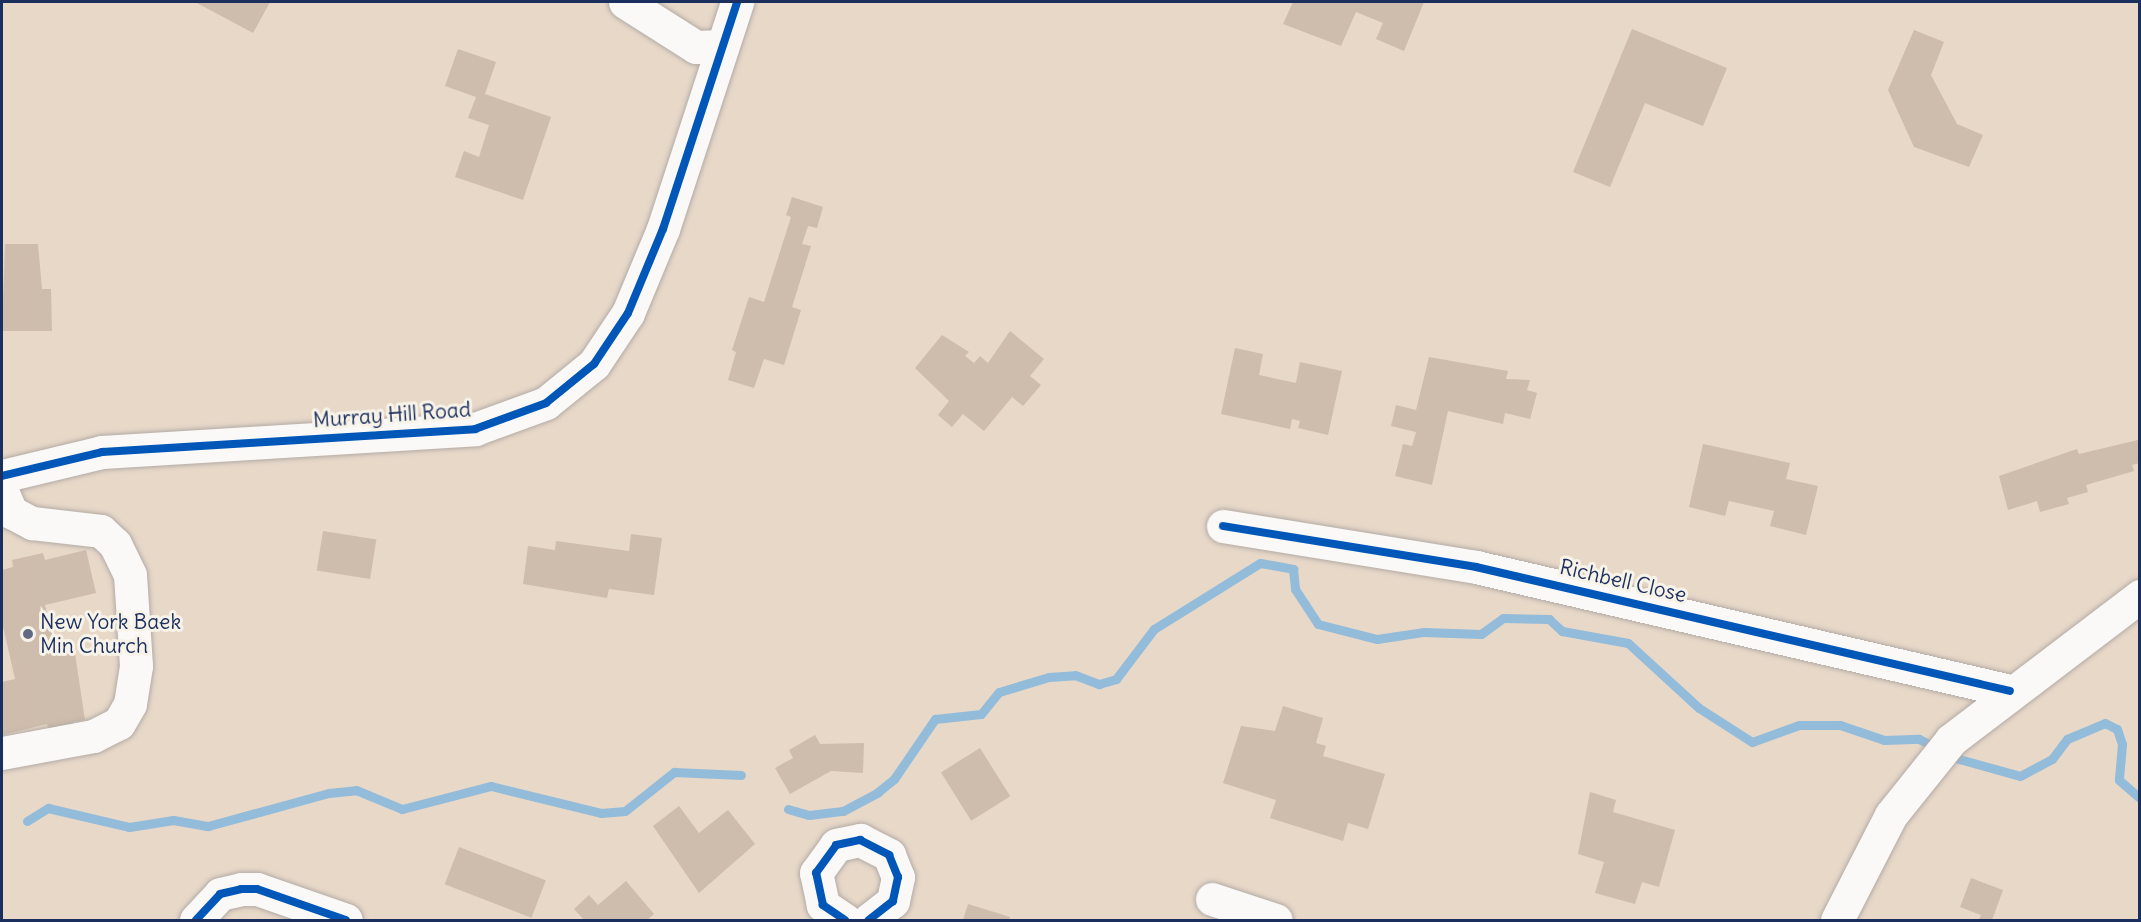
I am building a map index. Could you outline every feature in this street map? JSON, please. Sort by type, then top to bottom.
[{"type":"street","points":[[625,2],[696,47],[722,46]]},
{"type":"street","name":"Murray Hill Road","points":[[2,476],[102,452],[475,429],[546,403],[594,364],[628,313],[663,228],[737,2]]},
{"type":"street","points":[[2,491],[10,512],[32,523],[101,531],[116,544],[130,575],[136,666],[130,704],[119,723],[93,736],[2,753]]},
{"type":"street","name":"Richbell Close","points":[[1223,526],[1476,567],[2010,691]]},
{"type":"street","points":[[1837,921],[1891,815],[1925,768],[1951,740],[2010,691],[2139,596]]},
{"type":"street","points":[[824,917],[816,888],[822,860],[836,845],[860,840],[889,855],[898,877],[893,901],[869,921]]},
{"type":"street","points":[[196,921],[220,894],[240,889],[257,889],[346,921]]},
{"type":"street","points":[[1212,899],[1276,921]]},
{"type":"building","points":[[195,2],[270,2],[253,33]]},
{"type":"building","points":[[1293,2],[1424,2],[1404,51],[1376,39],[1383,23],[1356,12],[1341,46],[1283,24]]},
{"type":"building","points":[[1632,29],[1727,68],[1703,126],[1645,103],[1610,187],[1573,172]]},
{"type":"building","points":[[1914,30],[1944,42],[1931,75],[1957,124],[1983,135],[1969,167],[1914,147],[1888,90]]},
{"type":"building","points":[[458,49],[496,62],[485,94],[551,117],[523,200],[455,177],[464,151],[479,157],[489,125],[468,118],[476,97],[445,86]]},
{"type":"building","points":[[792,197],[823,207],[817,228],[808,226],[802,244],[811,246],[792,307],[801,310],[784,365],[764,359],[754,388],[728,380],[736,352],[732,350],[749,297],[764,302],[791,217],[786,215]]},
{"type":"building","points":[[5,244],[38,244],[42,289],[51,289],[52,331],[2,331]]},
{"type":"building","points":[[1010,331],[1044,359],[1030,376],[1041,385],[1023,406],[1012,397],[984,431],[963,414],[952,427],[938,415],[949,401],[915,368],[942,335],[969,352],[965,356],[974,363],[980,356],[988,363]]},
{"type":"building","points":[[1235,348],[1263,354],[1259,375],[1296,383],[1300,362],[1342,371],[1328,435],[1298,428],[1300,421],[1292,419],[1290,429],[1221,414]]},
{"type":"building","points":[[1429,357],[1508,371],[1506,379],[1530,380],[1527,390],[1537,393],[1530,419],[1505,413],[1503,424],[1448,411],[1432,485],[1395,476],[1403,444],[1412,446],[1416,432],[1391,426],[1396,405],[1416,410]]},
{"type":"building","points":[[2138,440],[2140,463],[2132,465],[2134,471],[2086,485],[2088,492],[2067,498],[2069,504],[2040,512],[2037,501],[2008,510],[1999,476],[2077,449],[2079,454]]},
{"type":"building","points":[[1703,444],[1790,463],[1786,479],[1818,486],[1806,535],[1770,526],[1774,511],[1729,501],[1725,516],[1689,507]]},
{"type":"building","points":[[323,531],[376,539],[370,579],[317,571]]},
{"type":"building","points":[[631,534],[662,538],[654,595],[609,589],[607,598],[523,584],[528,546],[555,550],[556,541],[629,551]]},
{"type":"building","name":"New York Baek Min Church","points":[[86,550],[96,593],[45,605],[56,651],[74,647],[85,720],[73,722],[75,731],[50,737],[47,724],[2,735],[2,682],[15,679],[2,622],[2,570],[13,567],[12,560],[43,553],[45,560]]},
{"type":"building","points":[[1283,706],[1323,718],[1316,743],[1326,746],[1323,756],[1385,774],[1368,829],[1348,823],[1343,841],[1270,818],[1276,800],[1223,783],[1241,726],[1275,731]]},
{"type":"building","points":[[815,735],[820,744],[864,743],[863,773],[831,771],[790,794],[775,768],[793,758],[789,750]]},
{"type":"building","points":[[980,748],[1010,796],[971,821],[941,772]]},
{"type":"building","points":[[1590,792],[1616,800],[1613,812],[1675,830],[1659,887],[1642,882],[1635,904],[1595,893],[1604,862],[1578,854]]},
{"type":"building","points":[[679,806],[699,833],[728,810],[755,844],[699,893],[653,826]]},
{"type":"building","points":[[459,847],[546,880],[531,918],[445,884]]},
{"type":"building","points":[[1971,878],[2003,890],[1992,920],[1979,920],[1981,915],[1960,907]]},
{"type":"building","points":[[626,881],[654,914],[647,920],[584,920],[574,909],[589,895],[598,905]]},
{"type":"building","points":[[968,904],[1010,917],[1009,920],[963,920]]},
{"type":"waterway","points":[[788,809],[809,815],[843,811],[878,792],[894,779],[935,719],[981,714],[999,692],[1049,677],[1075,675],[1099,684],[1116,679],[1154,629],[1260,563],[1293,569],[1295,589],[1318,624],[1377,639],[1424,632],[1481,634],[1503,618],[1549,619],[1562,631],[1628,643],[1699,708],[1752,742],[1799,725],[1840,725],[1884,740],[1919,739],[1959,759],[2020,776],[2052,759],[2067,739],[2105,723],[2117,729],[2122,744],[2119,780],[2140,798]]},
{"type":"waterway","points":[[27,821],[48,808],[129,827],[173,820],[208,826],[329,793],[356,790],[402,809],[491,786],[601,813],[625,811],[674,772],[741,775]]},
{"type":"cycle path","points":[[2,476],[102,452],[475,429],[546,403],[594,364],[628,313],[663,229],[737,2]]},
{"type":"cycle path","points":[[1223,526],[1476,567],[2010,691]]},
{"type":"cycle path","points":[[845,920],[823,905],[816,873],[836,845],[860,840],[889,855],[898,877],[893,901],[869,920]]},
{"type":"cycle path","points":[[196,920],[220,894],[241,889],[257,889],[346,920]]},
{"type":"place","name":"New York Baek Min Church","points":[[28,634]]}]
